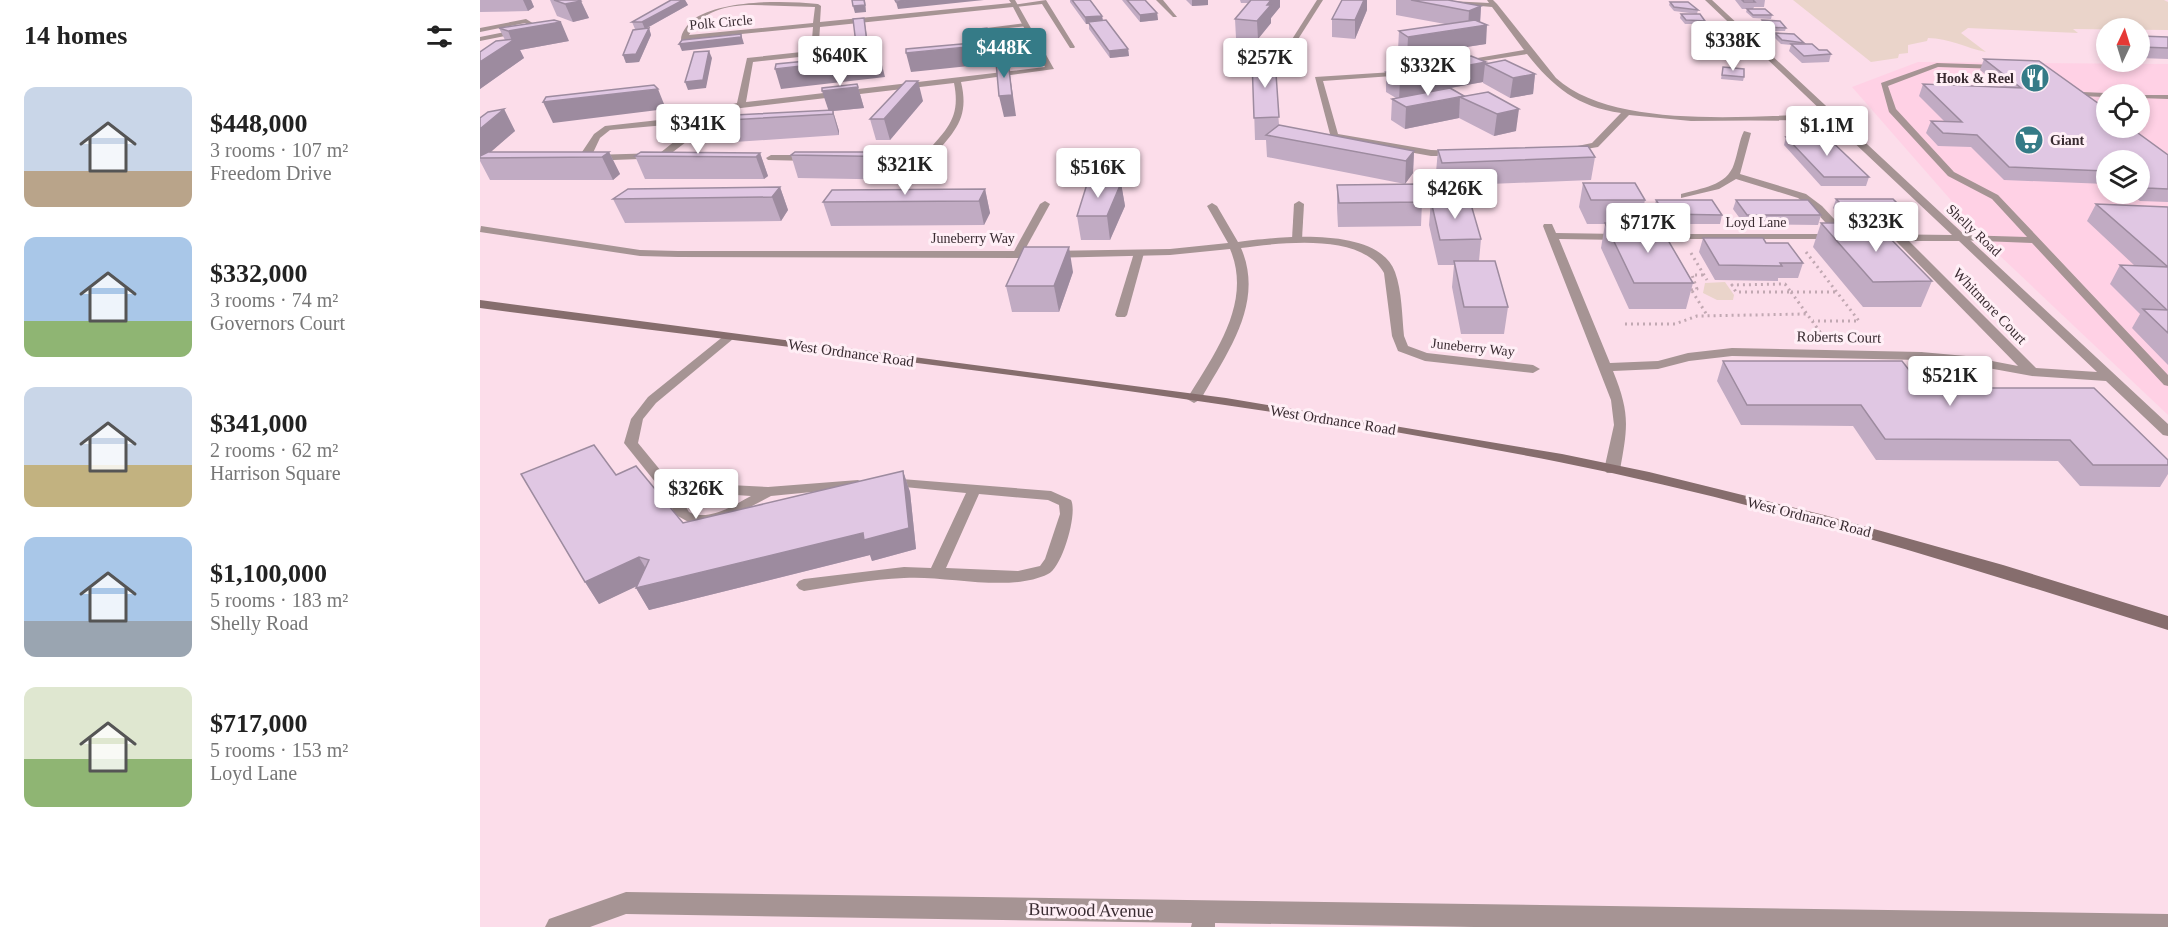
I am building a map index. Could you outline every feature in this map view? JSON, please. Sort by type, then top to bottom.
[{"type":"main road","name":"West Ordnance Road","points":[[480,304],[1194,399],[1476,442],[1786,510],[1911,544],[2168,623]]},
{"type":"street","points":[[1159,0],[1175,16]]},
{"type":"street","points":[[1292,42],[1320,0]]},
{"type":"street","name":"Shelly Road","points":[[1708,0],[2168,432]]},
{"type":"street","points":[[1438,2],[1492,3],[1553,79],[1569,93],[1590,103],[1628,112],[1689,117],[1831,117]]},
{"type":"street","points":[[712,113],[708,121],[662,156],[588,158],[587,152],[597,136],[608,129],[677,121],[741,105],[1050,69],[1013,3],[819,25],[815,53],[750,60],[741,105]]},
{"type":"street","name":"Polk Circle","points":[[722,4],[815,5],[818,6],[819,25],[684,38],[685,33],[696,21],[722,4]]},
{"type":"street","points":[[480,30],[526,21],[537,28],[480,39]]},
{"type":"street","points":[[1445,66],[1531,51]]},
{"type":"street","points":[[1414,71],[1318,79],[1334,136],[1431,153],[1473,154]]},
{"type":"street","points":[[883,158],[928,157],[956,122],[962,110],[957,80]]},
{"type":"street","points":[[1556,151],[1577,150],[1595,145],[1628,112]]},
{"type":"street","points":[[1685,196],[1729,183],[1736,176],[1747,133]]},
{"type":"street","points":[[771,158],[816,158]]},
{"type":"street","points":[[1736,176],[1802,196],[1818,208],[1845,237]]},
{"type":"street","points":[[1194,399],[1229,336],[1242,302],[1244,273],[1236,247],[1212,206]]},
{"type":"street","name":"Juneberry Way","points":[[481,229],[640,253],[1139,253],[1236,247],[1297,239],[1335,242],[1365,249],[1386,263],[1390,273],[1398,336],[1403,348],[1414,354],[1533,369]]},
{"type":"street","name":"Loyd Lane","points":[[1606,367],[1550,231],[1960,238]]},
{"type":"street","name":"Whitmore Court","points":[[1900,238],[2032,372]]},
{"type":"street","name":"Roberts Court","points":[[1606,367],[1658,365],[1688,357],[1732,352],[1921,356],[1966,360],[2032,372],[2108,377]]},
{"type":"street","points":[[1606,367],[1618,400],[1621,424],[1612,471]]},
{"type":"street","name":"Burwood Avenue","points":[[557,927],[626,903],[1205,920],[2168,926]]},
{"type":"lane","points":[[1013,3],[1044,1],[1072,47]]},
{"type":"lane","points":[[990,28],[1026,25]]},
{"type":"lane","points":[[2013,67],[1937,65],[1884,85],[1892,110],[1951,174],[1995,197],[2168,382]]},
{"type":"lane","points":[[2072,87],[2096,104]]},
{"type":"lane","points":[[2082,94],[2096,95]]},
{"type":"lane","points":[[2150,96],[2168,97]]},
{"type":"lane","points":[[1018,254],[1045,204]]},
{"type":"lane","points":[[1297,239],[1299,204]]},
{"type":"lane","points":[[1960,238],[2034,240]]},
{"type":"lane","points":[[1121,315],[1139,253]]},
{"type":"lane","points":[[729,337],[652,400],[637,419],[631,443],[666,486],[684,515],[691,519],[708,519],[729,514],[768,492]]},
{"type":"lane","points":[[1921,356],[1953,397]]},
{"type":"lane","points":[[666,486],[768,492],[882,482],[1051,496],[1066,503],[1067,514],[1052,561],[1045,570],[1018,577],[904,572],[804,585]]},
{"type":"lane","points":[[936,574],[975,488]]},
{"type":"path","points":[[1690,252],[1707,280]]},
{"type":"path","points":[[1805,252],[1859,321],[1812,321]]},
{"type":"path","points":[[1691,290],[1697,289],[1692,275],[1704,275]]},
{"type":"path","points":[[1685,280],[1707,316]]},
{"type":"path","points":[[1824,338],[1789,290],[1785,284],[1731,285],[1736,292],[1789,290],[1836,292]]},
{"type":"path","points":[[1625,324],[1675,324],[1697,316],[1807,314]]},
{"type":"shaded area","points":[[1793,0],[2164,0],[2168,2],[2168,30],[2150,30],[2150,18],[2096,18],[2096,29],[2073,29],[2078,33],[1968,28],[1961,33],[1986,52],[1928,38],[1927,41],[1908,45],[1908,53],[1899,54],[1898,58],[1871,62]]},
{"type":"shaded area","points":[[1918,62],[2096,63],[2096,72],[2150,72],[2150,64],[2168,64],[2168,415],[1998,254],[1852,87]]},
{"type":"shaded area","points":[[1725,282],[1734,295],[1733,300],[1717,300],[1703,293],[1705,283]]},
{"type":"building","points":[[554,0],[580,0],[581,1],[565,4]]},
{"type":"building","points":[[671,0],[683,0],[642,22],[632,22]]},
{"type":"building","points":[[852,0],[864,0],[865,5],[853,6]]},
{"type":"building","points":[[1072,0],[1090,0],[1102,16],[1085,17]]},
{"type":"building","points":[[1127,0],[1145,0],[1157,13],[1140,15]]},
{"type":"building","points":[[1251,0],[1271,0],[1267,5],[1271,5],[1257,21],[1235,19]]},
{"type":"building","points":[[1342,0],[1364,0],[1355,20],[1332,19]]},
{"type":"building","points":[[1411,0],[1448,0],[1481,6],[1469,11]]},
{"type":"building","points":[[1670,2],[1688,2],[1698,10],[1674,7]]},
{"type":"building","points":[[1747,9],[1765,9],[1772,15],[1753,15]]},
{"type":"building","points":[[1681,14],[1700,14],[1705,21],[1686,20]]},
{"type":"building","points":[[864,18],[867,43],[856,44],[853,19]]},
{"type":"building","points":[[554,20],[561,22],[508,31],[499,28]]},
{"type":"building","points":[[1106,20],[1128,49],[1109,51],[1088,22]]},
{"type":"building","points":[[1475,20],[1487,25],[1408,37],[1399,31]]},
{"type":"building","points":[[1762,20],[1780,21],[1786,28],[1767,27]]},
{"type":"building","points":[[649,28],[636,54],[623,55],[633,30]]},
{"type":"building","points":[[987,28],[990,34],[972,36],[972,30]]},
{"type":"building","points":[[1693,28],[1711,28],[1720,37],[1699,35]]},
{"type":"building","points":[[1775,33],[1794,34],[1804,43],[1782,40]]},
{"type":"building","points":[[741,34],[741,37],[679,44],[682,40]]},
{"type":"building","points":[[2150,36],[2168,37],[2168,48],[2150,47]]},
{"type":"building","points":[[515,39],[480,62],[480,52],[496,41]]},
{"type":"building","points":[[1006,40],[1008,43],[906,53],[906,49]]},
{"type":"building","points":[[1699,44],[1727,44],[1734,51],[1717,53],[1713,47],[1702,47]]},
{"type":"building","points":[[1791,44],[1812,44],[1819,50],[1827,50],[1831,54],[1804,56]]},
{"type":"building","points":[[709,51],[703,80],[685,82],[694,52]]},
{"type":"building","points":[[1272,51],[1274,56],[1243,57],[1244,52]]},
{"type":"building","points":[[878,54],[880,57],[775,69],[776,64]]},
{"type":"building","points":[[1471,56],[1486,62],[1400,80],[1386,72]]},
{"type":"building","points":[[1275,59],[1279,117],[1254,118],[1252,60]]},
{"type":"building","name":"Giant","points":[[1984,59],[2039,61],[2096,102],[2096,138],[2145,138],[2168,155],[2168,189],[2150,188],[2150,150],[2096,150],[2096,171],[2009,167],[1977,135],[1943,133],[1931,121],[1962,122],[1923,84],[2021,88]]},
{"type":"building","points":[[1505,60],[1535,74],[1513,78],[1485,64]]},
{"type":"building","points":[[1008,61],[1012,95],[999,96],[996,62]]},
{"type":"building","points":[[1723,67],[1744,69],[1744,77],[1722,75]]},
{"type":"building","points":[[906,81],[918,81],[884,119],[870,119]]},
{"type":"building","points":[[857,84],[858,87],[822,91],[822,88]]},
{"type":"building","points":[[654,85],[658,89],[543,102],[546,97]]},
{"type":"building","points":[[1450,88],[1464,96],[1406,107],[1392,99]]},
{"type":"building","points":[[1488,92],[1519,109],[1497,114],[1460,97]]},
{"type":"building","points":[[504,109],[480,129],[480,118],[488,112]]},
{"type":"building","points":[[833,110],[833,114],[712,121],[715,116]]},
{"type":"building","points":[[1279,125],[1414,151],[1406,161],[1266,135]]},
{"type":"building","points":[[1786,137],[1827,137],[1869,177],[1824,177]]},
{"type":"building","points":[[1588,146],[1595,157],[1442,163],[1438,150]]},
{"type":"building","points":[[488,152],[609,152],[602,157],[480,158]]},
{"type":"building","points":[[641,152],[760,153],[756,157],[635,156]]},
{"type":"building","points":[[795,152],[911,152],[908,157],[791,155]]},
{"type":"building","points":[[1121,183],[1107,216],[1077,216],[1087,184]]},
{"type":"building","points":[[1583,183],[1635,183],[1645,200],[1591,200]]},
{"type":"building","points":[[1418,184],[1422,202],[1339,203],[1337,185]]},
{"type":"building","points":[[780,187],[772,197],[613,199],[628,189]]},
{"type":"building","points":[[985,189],[979,201],[823,202],[832,190]]},
{"type":"building","points":[[1836,199],[1893,199],[1908,214],[1851,214]]},
{"type":"building","points":[[1656,200],[1712,200],[1722,215],[1665,214]]},
{"type":"building","points":[[1736,200],[1808,200],[1821,215],[1747,215]]},
{"type":"building","points":[[1431,201],[1470,201],[1481,239],[1440,240]]},
{"type":"building","points":[[2096,204],[2168,207],[2168,267]]},
{"type":"building","points":[[1605,223],[1658,223],[1693,283],[1634,283]]},
{"type":"building","points":[[1821,223],[1875,223],[1932,281],[1873,282]]},
{"type":"building","points":[[1703,238],[1763,238],[1766,243],[1788,243],[1803,263],[1780,263],[1782,266],[1719,265]]},
{"type":"building","points":[[1024,247],[1069,247],[1054,286],[1006,286]]},
{"type":"building","points":[[1454,261],[1495,261],[1508,307],[1464,307]]},
{"type":"building","points":[[2120,265],[2168,267],[2168,333],[2143,309],[2167,310]]},
{"type":"building","points":[[1723,361],[1902,361],[1923,388],[2094,388],[2168,460],[2168,465],[2093,465],[2070,440],[1885,439],[1861,405],[1747,405]]},
{"type":"building","points":[[594,445],[616,475],[636,466],[683,523],[903,471],[909,528],[864,540],[863,533],[636,588],[649,560],[639,557],[585,582],[521,474]]},
{"type":"place","name":"Hook & Reel","points":[[2035,78]]},
{"type":"place","name":"Giant","points":[[2029,140]]}]
